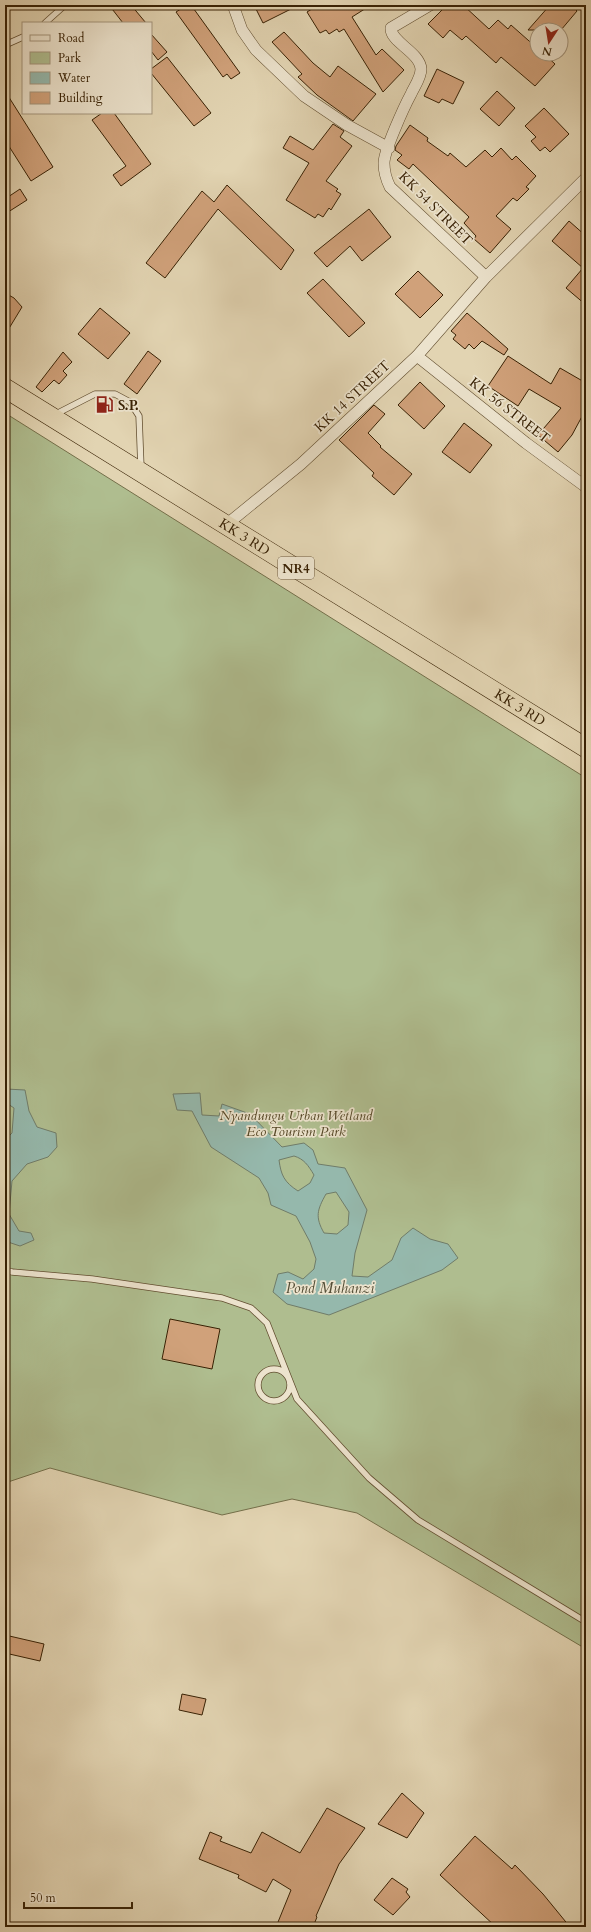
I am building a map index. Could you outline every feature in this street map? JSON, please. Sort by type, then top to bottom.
[{"type":"highway","name":"KK 3 RD","points":[[5,388],[586,748]]},
{"type":"street","points":[[233,5],[242,30],[256,50],[304,96],[347,124],[389,148]]},
{"type":"street","name":"KK 54 STREET","points":[[430,5],[390,28],[392,34],[418,61],[421,68],[420,76],[403,110],[384,161],[384,174],[390,187],[486,277]]},
{"type":"street","points":[[486,277],[586,178]]},
{"type":"street","name":"KK 14 STREET","points":[[226,525],[301,464],[417,356],[486,277]]},
{"type":"street","name":"KK 56 STREET","points":[[417,356],[526,443],[586,487]]},
{"type":"lane","points":[[46,22],[65,5]]},
{"type":"lane","points":[[5,45],[22,37]]},
{"type":"lane","points":[[51,416],[95,394],[115,394],[130,402],[139,416],[141,472]]},
{"type":"lane","points":[[5,1270],[12,1272],[92,1279],[214,1297],[252,1308],[267,1323],[297,1399],[369,1478],[418,1520],[586,1622]]},
{"type":"lane","points":[[277,1369],[282,1371],[289,1378],[290,1388],[284,1397],[279,1400],[268,1400],[260,1393],[258,1388],[259,1377],[267,1370],[277,1369]]},
{"type":"green space","name":"Nyandungu Urban Wetland Eco Tourism Park","points":[[5,413],[586,778],[586,1649],[357,1513],[292,1499],[222,1515],[50,1468],[5,1483]]},
{"type":"water","points":[[6,1089],[25,1090],[29,1111],[37,1127],[56,1133],[57,1147],[48,1157],[27,1164],[12,1181],[9,1214],[19,1231],[31,1233],[34,1240],[20,1246],[5,1241],[5,1140],[12,1133],[14,1108],[5,1102]]},
{"type":"water","name":"Pond Muhanzi","points":[[200,1093],[202,1115],[219,1116],[222,1104],[250,1114],[282,1147],[304,1143],[313,1150],[318,1164],[345,1168],[367,1210],[355,1253],[352,1276],[368,1277],[392,1260],[401,1238],[413,1228],[430,1239],[448,1244],[458,1258],[442,1270],[329,1315],[287,1304],[273,1292],[278,1274],[288,1272],[303,1279],[314,1269],[316,1259],[310,1242],[296,1216],[271,1205],[268,1193],[259,1178],[211,1147],[192,1111],[177,1110],[173,1094]],"holes":[[[294,1156],[306,1163],[314,1175],[310,1183],[298,1191],[284,1178],[279,1160]],[[336,1192],[349,1212],[348,1225],[337,1234],[324,1233],[318,1218],[319,1209],[326,1194]]]},
{"type":"building","points":[[109,5],[131,5],[145,22],[122,22]]},
{"type":"building","points":[[187,5],[191,5],[240,73],[231,79],[227,74],[223,77],[176,12]]},
{"type":"building","points":[[254,5],[299,5],[263,23]]},
{"type":"building","points":[[318,5],[371,5],[352,17],[376,55],[382,49],[404,70],[383,92],[344,29],[339,32],[337,29],[329,34],[326,30],[320,33],[307,12]]},
{"type":"building","points":[[447,5],[463,5],[489,29],[498,20],[508,29],[511,25],[529,41],[529,62],[553,62],[555,64],[535,86],[501,57],[496,63],[466,36],[462,40],[450,30],[443,38],[428,24]]},
{"type":"building","points":[[550,5],[571,5],[577,11],[568,22],[535,22]]},
{"type":"building","points":[[284,32],[313,63],[330,77],[338,66],[376,94],[353,121],[317,95],[298,77],[302,74],[272,42]]},
{"type":"building","points":[[152,35],[167,52],[158,60],[152,52]]},
{"type":"building","points":[[167,57],[211,113],[194,126],[152,74],[152,68]]},
{"type":"building","points":[[437,69],[464,82],[453,104],[442,99],[439,103],[424,96]]},
{"type":"building","points":[[5,91],[53,167],[31,181],[5,140]]},
{"type":"building","points":[[497,91],[515,108],[499,126],[480,109]]},
{"type":"building","points":[[544,108],[569,134],[550,152],[545,147],[540,151],[531,141],[536,137],[525,126]]},
{"type":"building","points":[[101,114],[115,114],[151,164],[121,186],[113,175],[126,166],[92,120]]},
{"type":"building","points":[[333,124],[344,131],[340,137],[352,146],[326,181],[338,189],[336,191],[341,194],[331,210],[329,208],[323,217],[318,214],[315,218],[286,200],[309,163],[283,148],[290,136],[313,150]]},
{"type":"building","points":[[410,125],[428,138],[427,141],[448,156],[450,153],[466,167],[485,150],[492,157],[501,148],[512,160],[516,156],[536,176],[526,187],[529,189],[517,201],[513,198],[496,216],[511,229],[490,253],[474,239],[476,236],[464,223],[469,217],[413,164],[409,169],[397,160],[402,155],[395,150],[396,146]]},
{"type":"building","points":[[227,185],[294,250],[281,270],[218,209],[165,278],[146,263],[202,191],[214,202]]},
{"type":"building","points":[[20,189],[27,200],[5,214],[5,199]]},
{"type":"building","points":[[369,209],[391,237],[362,261],[350,246],[327,267],[314,253]]},
{"type":"building","points":[[569,221],[586,236],[586,305],[566,288],[583,268],[552,241]]},
{"type":"building","points":[[418,271],[443,295],[420,318],[395,294]]},
{"type":"building","points":[[323,279],[365,323],[349,337],[307,293]]},
{"type":"building","points":[[5,293],[14,298],[22,307],[5,335]]},
{"type":"building","points":[[100,308],[130,333],[108,359],[78,334]]},
{"type":"building","points":[[467,313],[508,349],[504,355],[482,341],[474,349],[469,344],[465,349],[453,339],[456,335],[451,331]]},
{"type":"building","points":[[148,351],[161,361],[137,394],[124,384]]},
{"type":"building","points":[[63,352],[72,362],[63,371],[67,375],[59,384],[54,380],[42,392],[36,387]]},
{"type":"building","points":[[508,356],[551,384],[560,368],[586,383],[586,409],[572,435],[558,452],[538,435],[561,408],[529,389],[518,406],[488,386]]},
{"type":"building","points":[[420,382],[445,406],[424,429],[398,405]]},
{"type":"building","points":[[374,405],[385,414],[368,433],[381,446],[380,447],[412,474],[394,495],[372,476],[374,473],[339,440]]},
{"type":"building","points":[[464,423],[492,445],[470,473],[442,452]]},
{"type":"building","points":[[170,1319],[220,1329],[212,1369],[162,1359]]},
{"type":"building","points":[[5,1635],[44,1644],[40,1661],[5,1653]]},
{"type":"building","points":[[182,1694],[206,1699],[202,1715],[179,1710]]},
{"type":"building","points":[[402,1793],[424,1813],[407,1838],[378,1824]]},
{"type":"building","points":[[327,1808],[365,1828],[339,1864],[316,1916],[317,1917],[313,1927],[276,1927],[291,1890],[273,1879],[266,1892],[238,1878],[239,1875],[199,1859],[210,1832],[222,1837],[220,1841],[251,1853],[262,1832],[300,1853]]},
{"type":"building","points":[[475,1836],[512,1869],[515,1865],[543,1894],[570,1927],[496,1927],[440,1875]]},
{"type":"building","points":[[392,1878],[408,1889],[406,1892],[410,1897],[393,1915],[374,1900]]},
{"type":"place","name":"S.P.","points":[[105,405]]}]
